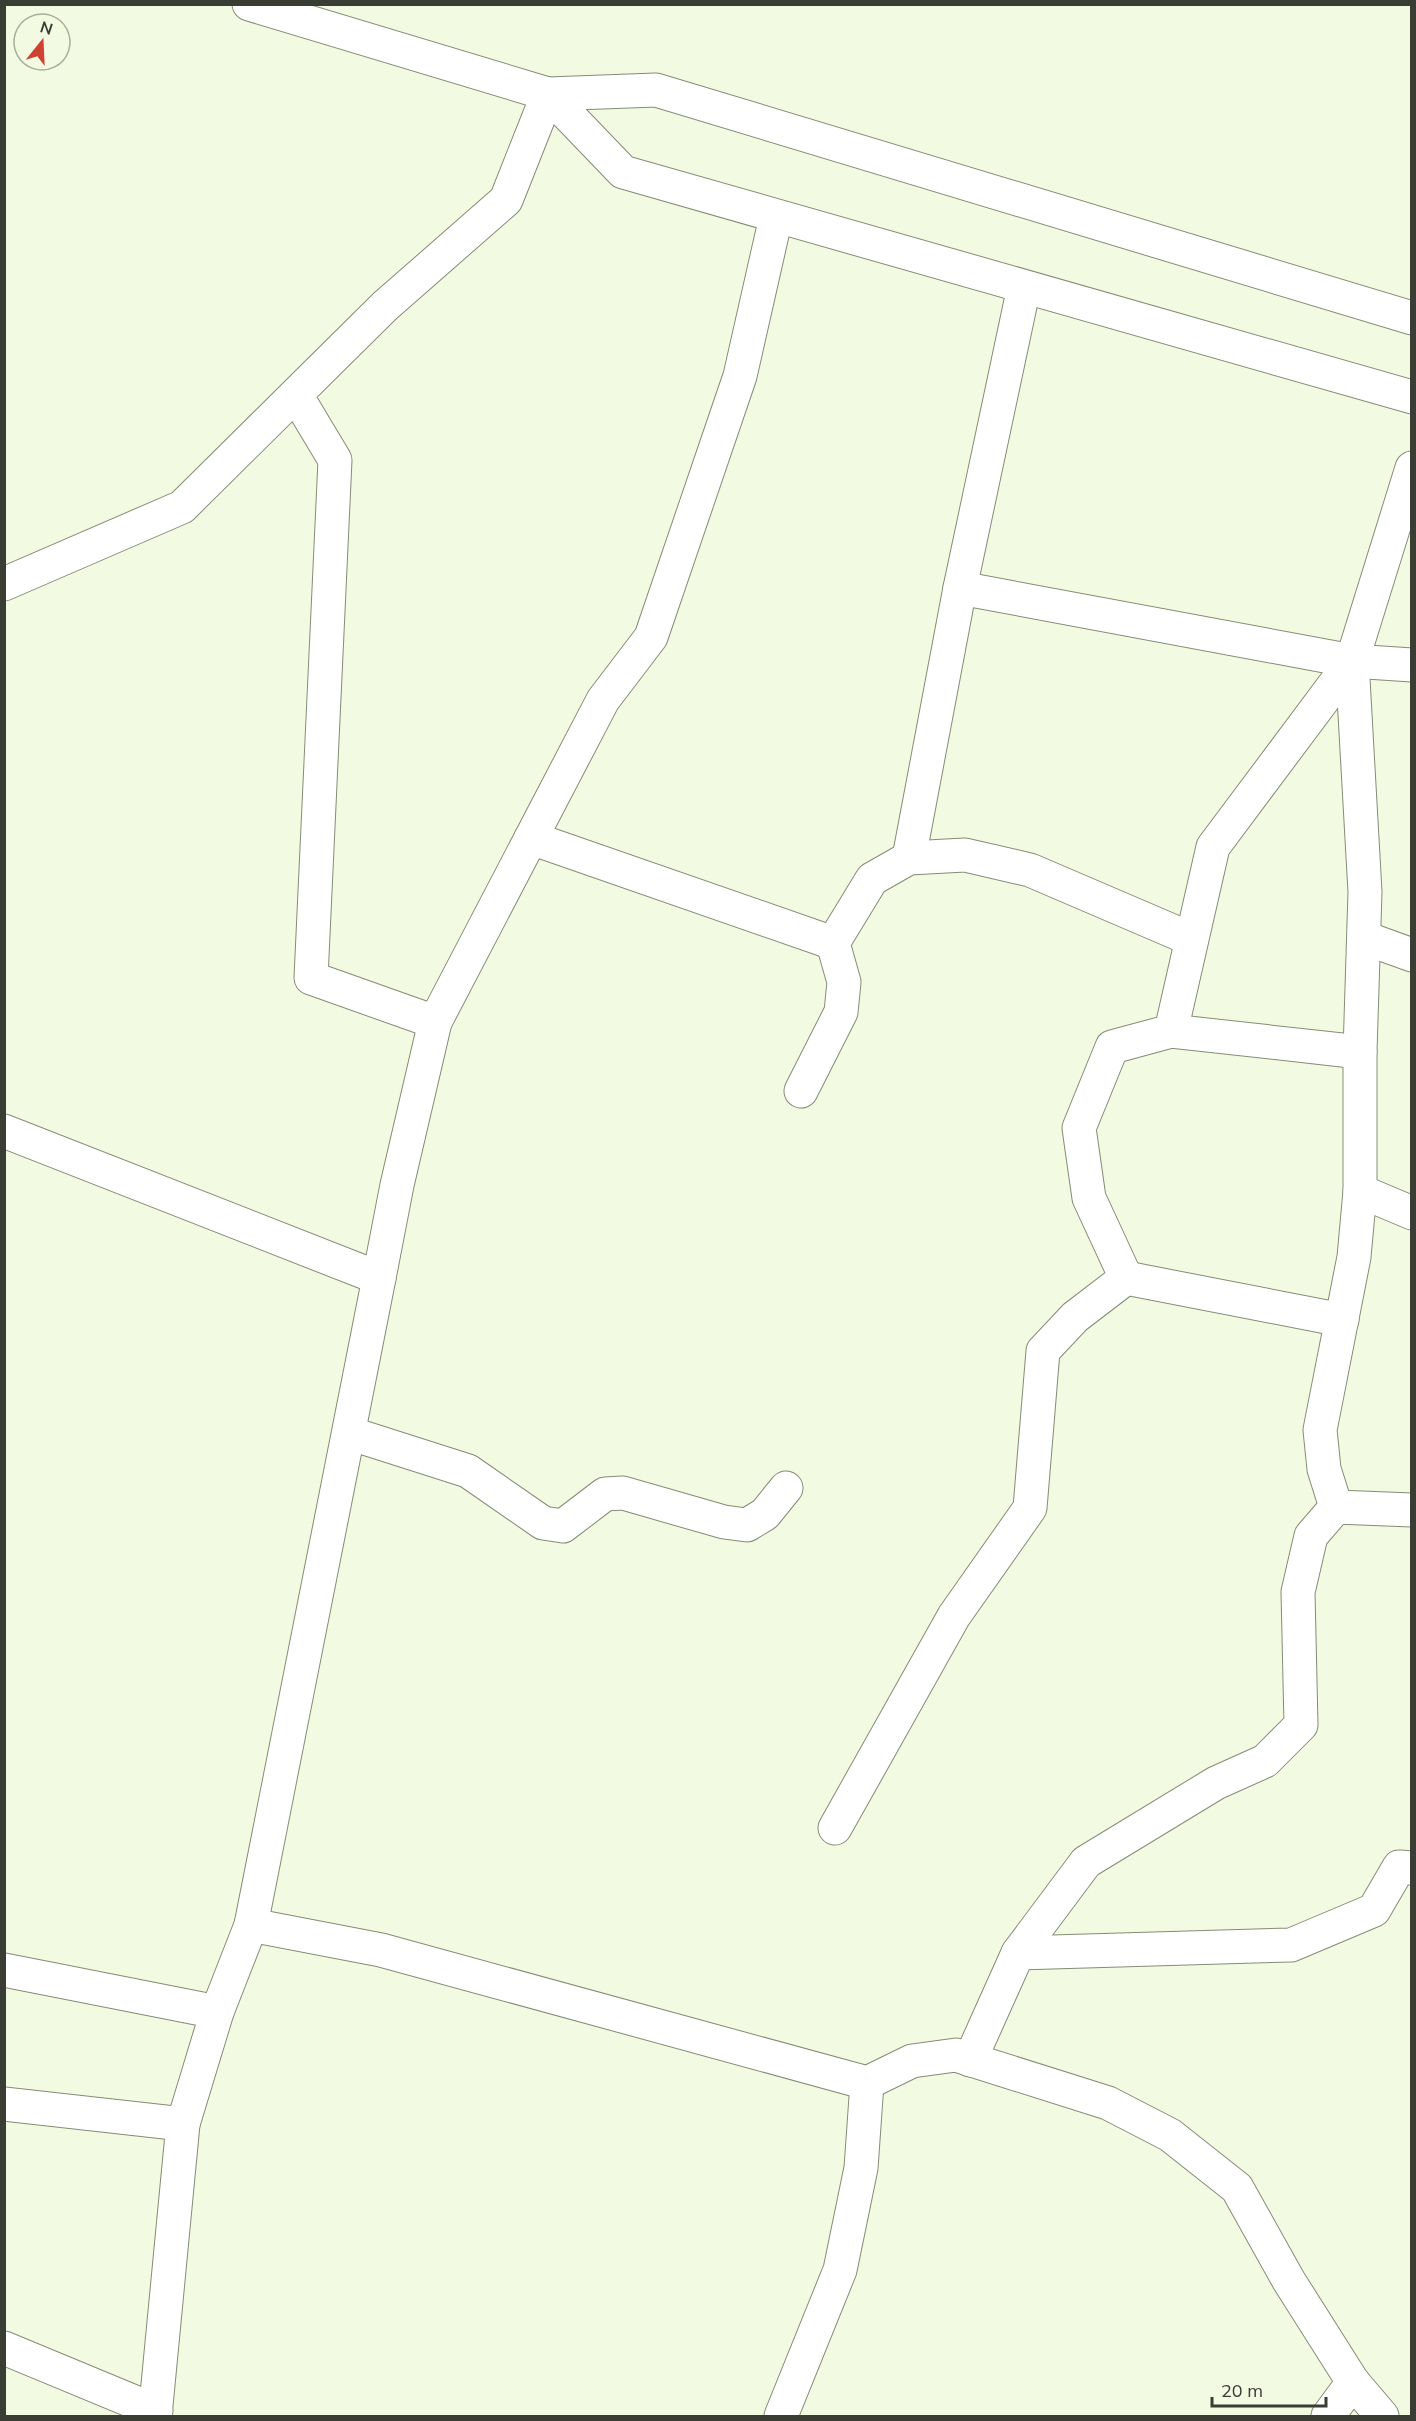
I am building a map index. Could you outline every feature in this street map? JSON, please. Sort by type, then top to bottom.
[{"type":"street","points":[[249,4],[548,94],[656,90],[1412,318]]},
{"type":"street","points":[[548,94],[623,172],[1412,397]]},
{"type":"street","points":[[4,584],[182,507],[385,306],[506,200],[548,94]]},
{"type":"street","points":[[4,2348],[156,2414],[183,2124],[217,2012],[251,1925],[397,1185],[435,1022],[603,700],[651,637],[740,376],[776,217]]},
{"type":"street","points":[[909,858],[960,588],[1024,287]]},
{"type":"street","points":[[296,394],[334,460],[311,978],[435,1022]]},
{"type":"street","points":[[1171,1031],[1213,847],[1352,661],[1412,468]]},
{"type":"street","points":[[960,588],[1352,661],[1412,665]]},
{"type":"street","points":[[1336,1507],[1324,1469],[1320,1430],[1354,1257],[1360,1191],[1360,1052],[1365,938],[1365,892],[1352,661]]},
{"type":"street","points":[[531,838],[833,943]]},
{"type":"street","points":[[801,1091],[841,1012],[844,982],[833,943],[872,879],[909,858],[965,855],[1030,870],[1191,939]]},
{"type":"street","points":[[1365,938],[1412,955]]},
{"type":"street","points":[[1126,1278],[1089,1198],[1079,1128],[1112,1047],[1171,1031],[1360,1052]]},
{"type":"street","points":[[4,1131],[379,1278]]},
{"type":"street","points":[[1360,1191],[1412,1213]]},
{"type":"street","points":[[835,1828],[954,1616],[1030,1508],[1043,1351],[1075,1317],[1126,1278],[1342,1320]]},
{"type":"street","points":[[349,1433],[468,1472],[543,1523],[563,1526],[604,1494],[623,1493],[724,1522],[747,1526],[765,1514],[786,1488]]},
{"type":"street","points":[[1336,1507],[1412,1510]]},
{"type":"street","points":[[970,2060],[1018,1953],[1086,1862],[1216,1783],[1265,1761],[1301,1725],[1298,1592],[1311,1536],[1336,1507]]},
{"type":"street","points":[[1018,1953],[1291,1946],[1374,1911],[1399,1866],[1412,1868]]},
{"type":"street","points":[[251,1925],[381,1950],[867,2083],[912,2061],[956,2055],[1108,2103],[1170,2135],[1237,2188],[1289,2281],[1353,2382],[1382,2416]]},
{"type":"street","points":[[4,1970],[217,2012]]},
{"type":"street","points":[[781,2416],[840,2270],[861,2168],[867,2083]]},
{"type":"street","points":[[4,2104],[183,2124]]},
{"type":"street","points":[[1328,2416],[1353,2382]]}]
